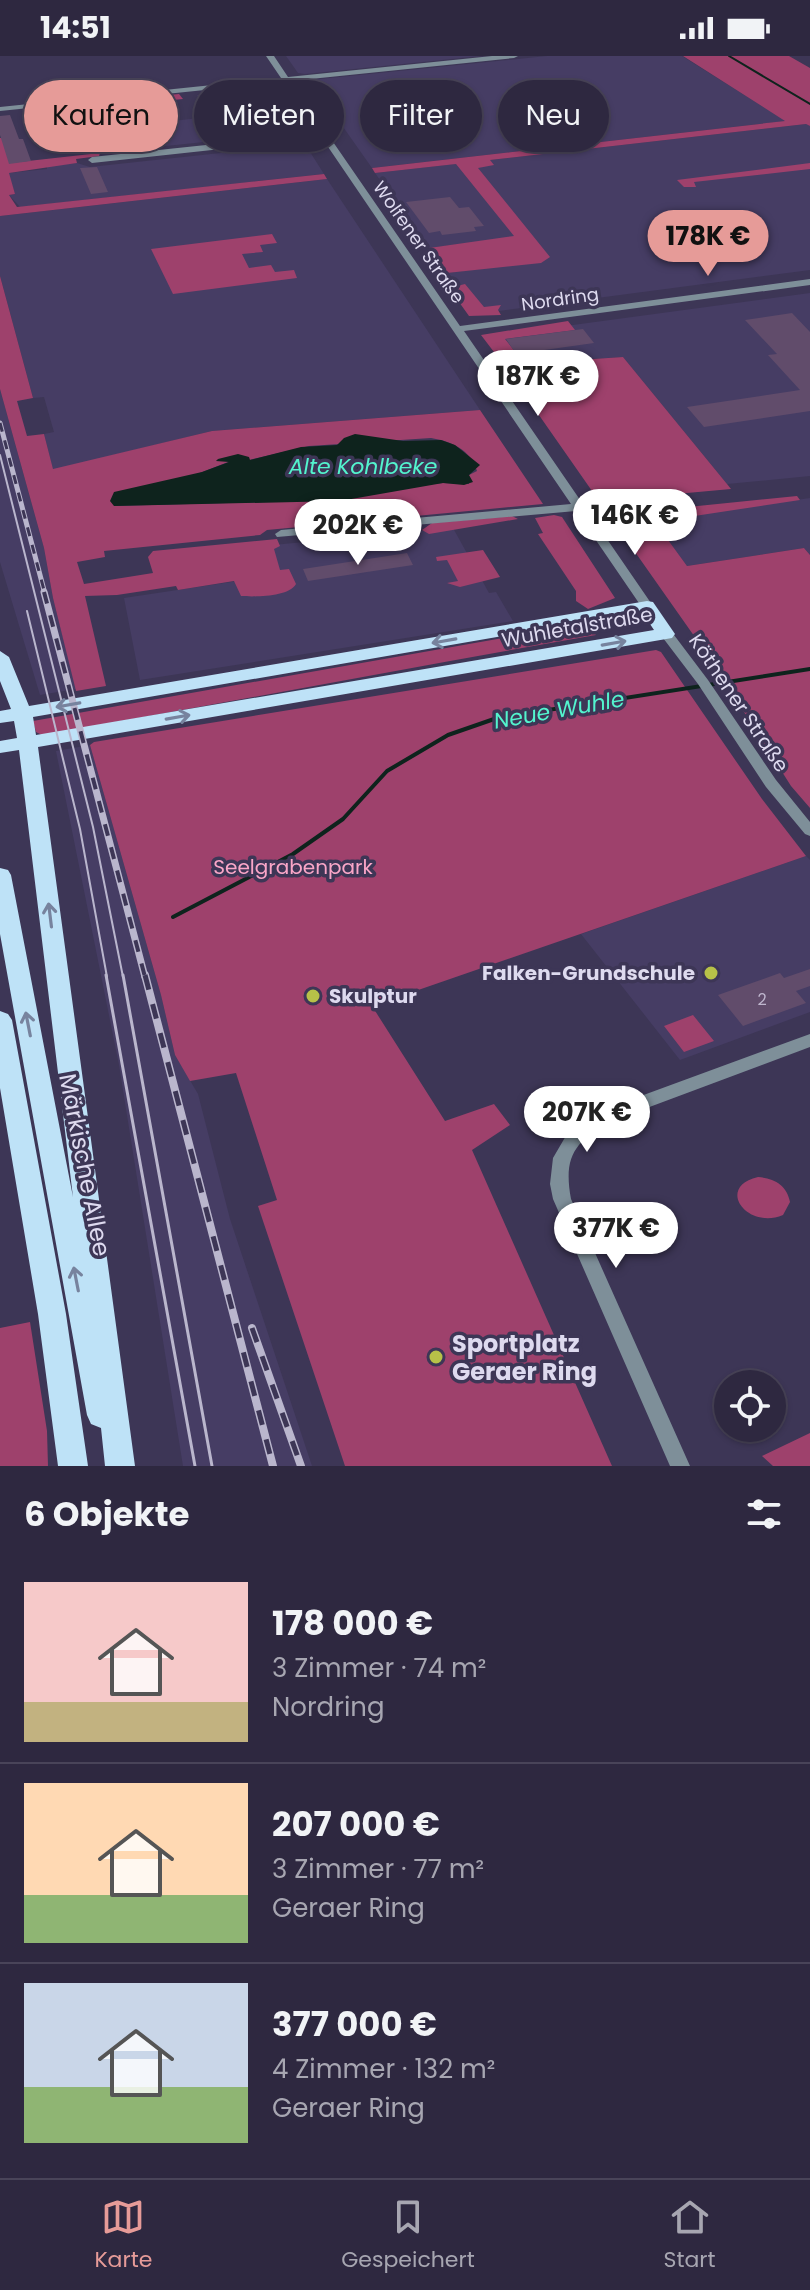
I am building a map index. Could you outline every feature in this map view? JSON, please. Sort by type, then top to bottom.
[{"type":"main road","name":"Wuhletalstraße","points":[[0,717],[647,606],[666,634],[0,747]]},
{"type":"main road","points":[[0,657],[22,713],[28,742],[120,1466]]},
{"type":"main road","name":"Märkische Allee","points":[[0,875],[110,1466]]},
{"type":"main road","points":[[0,1020],[52,1314],[73,1466]]},
{"type":"street","name":"Wolfener Straße","points":[[270,56],[286,79]]},
{"type":"street","points":[[0,109],[514,56]]},
{"type":"street","points":[[92,160],[194,149]]},
{"type":"street","name":"Wolfener Straße","points":[[335,152],[647,606]]},
{"type":"street","name":"Nordring","points":[[457,329],[810,282]]},
{"type":"street","points":[[281,534],[578,507]]},
{"type":"street","name":"Köthener Straße","points":[[666,634],[696,672],[772,787],[810,831]]},
{"type":"street","points":[[680,1466],[562,1199],[557,1177],[561,1154],[587,1126],[606,1116],[810,1040]]},
{"type":"shaded area","points":[[286,56],[481,56],[305,74],[298,73]]},
{"type":"shaded area","points":[[547,56],[682,56],[786,121],[609,141],[609,80],[498,80],[498,152],[513,152],[372,168],[361,152],[482,152],[482,80],[360,80],[360,151],[344,128],[344,80],[310,80]]},
{"type":"shaded area","points":[[194,119],[194,143],[178,145],[178,120]]},
{"type":"shaded area","points":[[810,126],[810,270],[476,314],[447,273],[534,262],[515,237],[429,248],[375,173],[560,152],[609,152],[609,146]]},
{"type":"shaded area","points":[[230,152],[310,152],[324,174],[20,207],[9,195],[15,194],[8,173],[77,163],[90,167]]},
{"type":"shaded area","points":[[327,179],[480,410],[212,431],[53,470],[44,434],[54,432],[44,397],[33,398],[0,276],[0,216]]},
{"type":"shaded area","points":[[810,293],[810,476],[727,484],[623,357],[512,364],[492,336]]},
{"type":"shaded area","points":[[0,389],[44,548],[76,689],[40,695],[0,562]]},
{"type":"shaded area","points":[[810,498],[810,555],[804,548],[687,566],[654,521]]},
{"type":"shaded area","points":[[453,528],[489,593],[496,592],[513,621],[140,680],[124,598],[277,575],[273,545]]},
{"type":"shaded area","points":[[90,745],[175,1055],[198,1094],[230,1219],[312,1466],[183,1466],[119,1065],[56,751]]},
{"type":"shaded area","name":"Falken-Grundschule","points":[[806,856],[810,860],[810,1012],[680,1060],[581,934]]},
{"type":"green space","points":[[683,56],[789,56],[810,68],[810,126],[609,146],[609,141],[785,121]]},
{"type":"green space","points":[[0,138],[6,138],[10,163],[100,153],[99,156],[76,159],[77,163],[9,173],[15,194],[9,195],[17,207],[324,174],[327,179],[0,216]]},
{"type":"green space","points":[[513,152],[560,152],[490,160],[494,165],[478,168],[550,257],[541,263],[447,273],[429,248],[514,236],[456,164],[375,173],[372,168]]},
{"type":"green space","points":[[810,163],[810,169],[694,182],[696,187],[684,187],[677,180]]},
{"type":"green space","points":[[272,234],[277,243],[260,245],[263,252],[242,254],[249,268],[271,265],[275,272],[294,270],[297,278],[173,294],[151,249]]},
{"type":"green space","points":[[0,276],[33,398],[17,401],[27,436],[44,434],[53,469],[212,431],[480,410],[543,504],[267,530],[260,535],[104,551],[105,557],[77,562],[84,584],[153,573],[148,557],[153,551],[277,539],[280,546],[274,549],[280,570],[289,569],[296,584],[286,592],[262,596],[241,596],[234,581],[178,590],[176,586],[117,595],[85,596],[106,686],[76,691],[44,548],[0,389]],"holes":[[[438,439],[453,444],[470,457],[477,471],[469,475],[469,484],[443,483],[263,502],[114,506],[236,459],[216,461],[238,455],[249,460],[309,446]]]},
{"type":"green space","points":[[465,284],[484,307],[501,305],[498,310],[501,315],[469,316],[449,288]]},
{"type":"green space","points":[[568,321],[575,330],[505,339],[516,353],[497,356],[481,335]]},
{"type":"green space","points":[[623,357],[731,489],[599,501],[504,365]]},
{"type":"green space","points":[[797,496],[800,500],[655,522],[687,566],[804,548],[810,555],[810,808],[791,786],[711,660],[609,515]]},
{"type":"green space","points":[[512,516],[518,519],[429,534],[422,530],[432,523]]},
{"type":"green space","points":[[562,517],[615,598],[588,609],[576,601],[576,591],[538,534],[543,533],[535,518]]},
{"type":"green space","points":[[483,550],[500,577],[460,587],[447,583],[458,581],[447,560],[437,561],[436,557]]},
{"type":"green space","points":[[588,623],[596,635],[111,723],[42,735],[36,732],[33,721]]},
{"type":"green space","name":"Seelgrabenpark","points":[[656,650],[661,652],[762,799],[806,856],[372,1006],[445,1121],[494,1104],[510,1125],[472,1150],[612,1466],[345,1466],[258,1206],[277,1200],[236,1073],[190,1081],[175,1055],[90,745]]},
{"type":"green space","points":[[693,1015],[714,1041],[684,1052],[664,1026]]},
{"type":"green space","points":[[758,1177],[774,1181],[786,1191],[790,1202],[783,1215],[758,1217],[741,1205],[739,1189],[745,1182]]},
{"type":"green space","points":[[30,1322],[47,1431],[48,1466],[0,1466],[0,1328]]},
{"type":"green space","points":[[810,1433],[810,1466],[773,1466],[762,1456]]},
{"type":"water","name":"Alte Kohlbeke","points":[[355,434],[403,441],[441,440],[455,445],[480,465],[469,475],[473,482],[464,485],[443,483],[340,501],[114,506],[110,501],[114,492],[202,472],[229,462],[216,461],[218,459],[238,454],[250,460],[301,447],[337,445]]},
{"type":"building","points":[[10,115],[19,139],[23,139],[24,152],[28,152],[31,161],[9,164],[0,135],[0,116]]},
{"type":"building","points":[[97,167],[108,192],[91,194],[80,168]]},
{"type":"building","points":[[450,197],[459,208],[469,207],[484,226],[474,227],[476,231],[442,235],[440,231],[429,233],[406,202]]},
{"type":"building","points":[[792,313],[810,332],[810,411],[704,427],[687,407],[800,390],[768,355],[777,354],[745,320]]},
{"type":"building","points":[[583,329],[594,343],[516,354],[506,339]]},
{"type":"building","points":[[407,553],[413,565],[308,581],[303,569]]},
{"type":"building","name":"Falken-Grundschule","points":[[810,969],[810,986],[796,991],[806,1003],[743,1026],[718,995],[780,973],[784,978]]},
{"type":"waterway","name":"Neue Wuhle","points":[[729,56],[810,104]]},
{"type":"waterway","name":"Neue Wuhle","points":[[173,917],[293,854],[343,819],[387,771],[448,735],[497,718],[810,669]]},
{"type":"tram line","points":[[0,455],[93,827],[123,977]]},
{"type":"tram line","points":[[27,611],[80,829],[107,977]]},
{"type":"tram line","points":[[106,975],[195,1466]]},
{"type":"tram line","points":[[123,975],[212,1466]]},
{"type":"railway","points":[[0,423],[45,594]]},
{"type":"railway","points":[[44,592],[145,977]]},
{"type":"railway","points":[[145,975],[273,1466]]},
{"type":"railway","points":[[252,1328],[301,1466]]},
{"type":"place","name":"Falken-Grundschule","points":[[711,973]]},
{"type":"place","name":"Skulptur","points":[[313,996]]},
{"type":"place","name":"Sportplatz Geraer Ring","points":[[436,1357]]}]
